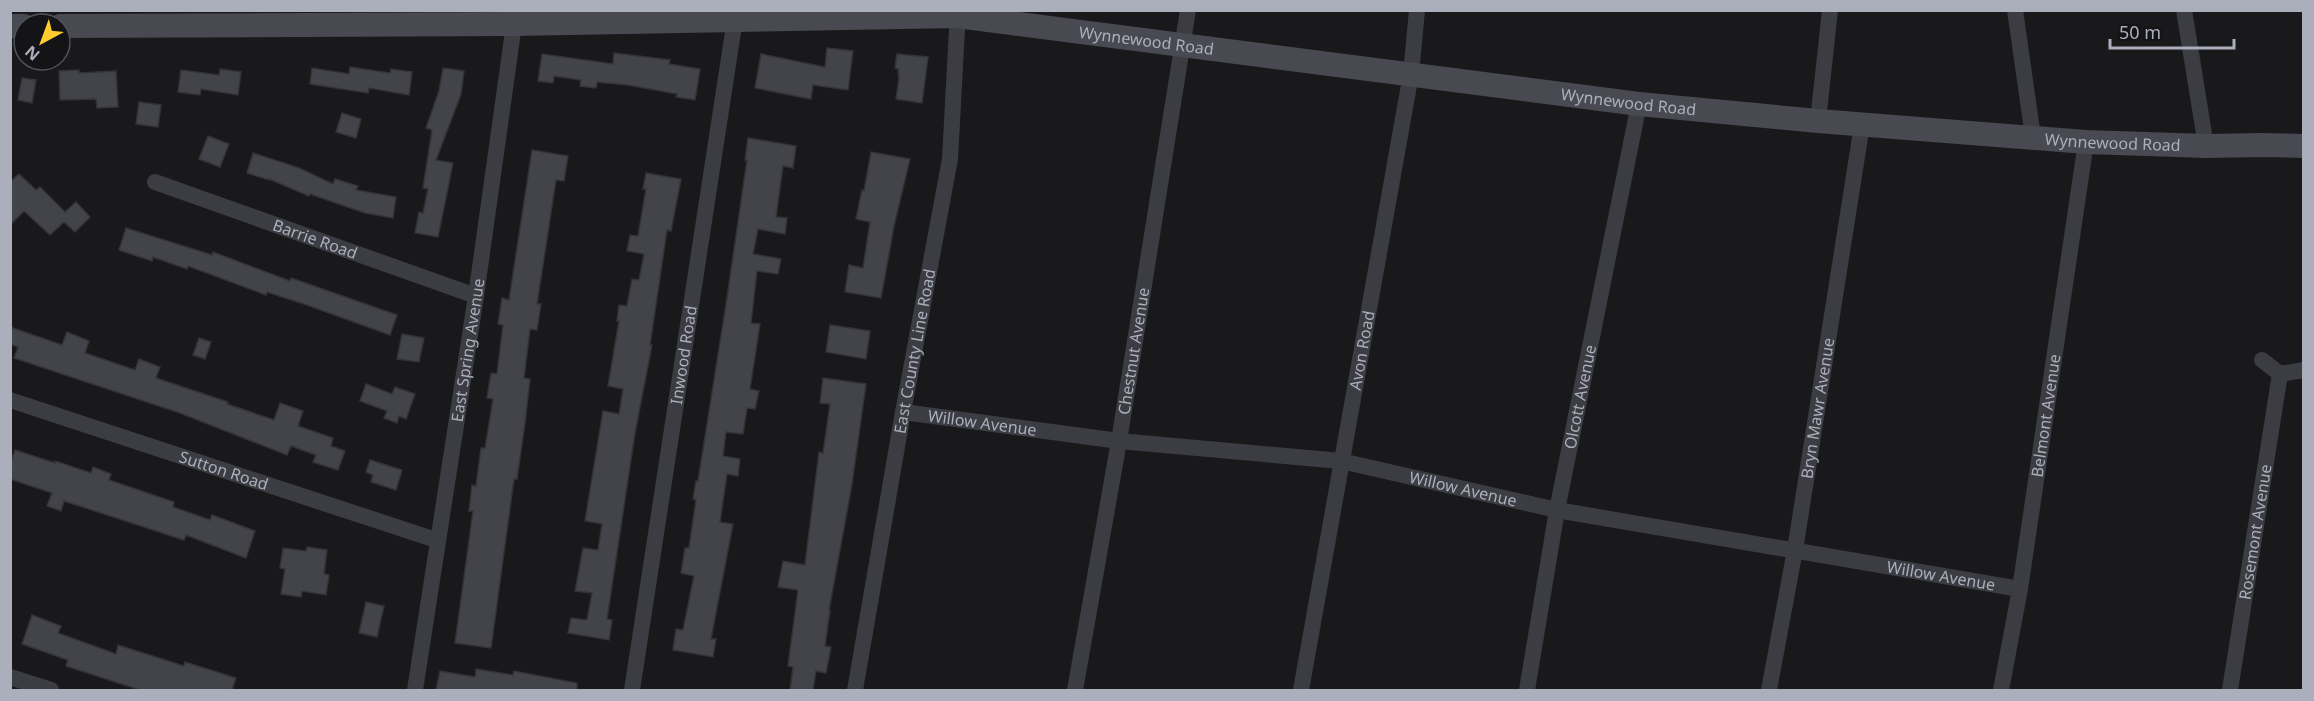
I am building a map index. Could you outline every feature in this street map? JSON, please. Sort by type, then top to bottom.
[{"type":"main road","name":"Wynnewood Road","points":[[72,26],[515,17],[735,19],[957,13],[1184,47],[1639,104],[1862,125],[2086,142],[2304,146]]},
{"type":"street","name":"Chestnut Avenue","points":[[1076,690],[1184,47],[1188,10]]},
{"type":"street","name":"Avon Road","points":[[1301,690],[1411,74],[1417,10]]},
{"type":"street","points":[[1818,121],[1830,10]]},
{"type":"street","points":[[2014,10],[2033,137]]},
{"type":"street","points":[[2184,10],[2206,146]]},
{"type":"street","name":"East County Line Road","points":[[855,690],[950,159],[957,13]]},
{"type":"street","name":"East Spring Avenue","points":[[415,690],[436,540],[476,296],[515,17]]},
{"type":"street","name":"Inwood Road","points":[[632,690],[735,19]]},
{"type":"street","name":"Olcott Avenue","points":[[1527,690],[1557,510],[1639,104]]},
{"type":"street","name":"Bryn Mawr Avenue","points":[[1769,690],[1795,550],[1862,125]]},
{"type":"street","name":"Belmont Avenue","points":[[2001,690],[2020,589],[2086,142]]},
{"type":"street","name":"Barrie Road","points":[[155,182],[476,296]]},
{"type":"street","points":[[2262,360],[2280,374],[2304,370]]},
{"type":"street","name":"Rosemont Avenue","points":[[2230,690],[2280,374]]},
{"type":"street","name":"Sutton Road","points":[[10,400],[436,540]]},
{"type":"street","name":"Willow Avenue","points":[[903,412],[1119,441],[1341,460],[1557,510],[2020,589]]},
{"type":"street","points":[[10,677],[51,690]]},
{"type":"building","points":[[827,48],[853,51],[848,90],[813,85],[811,99],[755,88],[761,54],[825,67]]},
{"type":"building","points":[[614,53],[670,60],[669,64],[700,69],[695,100],[676,97],[677,94],[628,85],[597,82],[596,88],[580,86],[581,80],[554,76],[553,83],[538,81],[542,54],[613,64]]},
{"type":"building","points":[[897,54],[928,57],[922,103],[896,99],[899,79],[898,69],[895,68]]},
{"type":"building","points":[[350,67],[390,73],[391,69],[412,72],[409,95],[369,88],[368,93],[310,84],[312,68],[349,74]]},
{"type":"building","points":[[443,68],[464,71],[461,94],[436,160],[453,163],[438,237],[415,233],[419,212],[423,213],[428,189],[423,188],[432,130],[426,128],[439,91]]},
{"type":"building","points":[[220,69],[241,72],[238,95],[201,89],[200,95],[178,92],[181,70],[219,75]]},
{"type":"building","points":[[79,70],[79,73],[116,71],[118,107],[97,108],[96,99],[60,100],[59,72]]},
{"type":"building","points":[[22,78],[36,80],[32,103],[18,100]]},
{"type":"building","points":[[139,102],[161,105],[158,127],[136,124]]},
{"type":"building","points":[[342,113],[361,119],[356,138],[336,132]]},
{"type":"building","points":[[208,136],[229,144],[220,167],[199,159]]},
{"type":"building","points":[[748,138],[796,146],[793,168],[783,166],[776,217],[787,218],[785,234],[758,229],[753,254],[781,259],[778,274],[757,271],[751,323],[760,324],[750,389],[759,391],[755,409],[747,408],[743,434],[726,432],[723,456],[740,459],[738,476],[727,474],[720,522],[733,524],[711,639],[716,639],[713,657],[673,650],[676,629],[683,630],[694,576],[681,573],[685,548],[689,548],[696,500],[693,499],[696,481],[698,481],[727,298],[747,160],[745,160]]},
{"type":"building","points":[[532,150],[568,156],[564,181],[556,180],[537,304],[541,304],[537,330],[530,329],[524,378],[530,379],[525,423],[517,479],[514,479],[491,648],[455,643],[473,511],[469,511],[472,485],[476,486],[481,448],[485,448],[493,399],[487,398],[491,373],[497,374],[503,325],[498,324],[502,298],[509,300]]},
{"type":"building","points":[[871,152],[910,159],[894,226],[881,298],[845,292],[849,265],[863,268],[870,222],[856,219]]},
{"type":"building","points":[[253,153],[299,168],[333,184],[335,179],[358,186],[356,190],[396,197],[393,218],[365,213],[310,194],[309,196],[269,179],[247,173]]},
{"type":"building","points":[[646,173],[681,179],[671,231],[667,230],[650,345],[652,345],[635,433],[607,619],[612,620],[609,640],[568,633],[571,618],[587,620],[592,593],[575,591],[583,548],[598,550],[602,524],[585,521],[603,411],[619,414],[623,389],[608,386],[619,321],[617,321],[619,305],[627,306],[632,279],[639,280],[644,254],[627,251],[630,235],[638,236],[646,189],[643,189]]},
{"type":"building","points":[[19,174],[36,190],[40,187],[65,212],[76,202],[90,217],[75,232],[64,222],[50,235],[24,211],[10,225],[10,182]]},
{"type":"building","points":[[126,228],[212,255],[213,252],[290,281],[291,278],[397,315],[390,335],[267,292],[266,295],[188,266],[187,269],[153,257],[152,261],[119,250]]},
{"type":"building","points":[[830,325],[870,331],[866,359],[826,352]]},
{"type":"building","points":[[10,327],[62,345],[67,332],[89,341],[85,353],[135,370],[139,359],[160,367],[156,378],[274,420],[280,403],[303,411],[298,426],[333,438],[331,446],[345,451],[338,470],[313,462],[316,455],[291,446],[287,455],[180,413],[14,358],[18,347],[10,344]]},
{"type":"building","points":[[402,334],[424,338],[419,362],[397,359]]},
{"type":"building","points":[[199,338],[211,342],[205,359],[193,355]]},
{"type":"building","points":[[823,378],[866,384],[852,484],[829,610],[825,646],[831,647],[826,673],[816,671],[813,690],[790,690],[793,667],[788,666],[798,590],[778,587],[783,561],[805,565],[819,452],[823,453],[830,404],[820,403]]},
{"type":"building","points":[[366,384],[392,394],[395,387],[415,394],[406,419],[399,416],[397,423],[384,418],[387,411],[360,401]]},
{"type":"building","points":[[15,450],[91,473],[93,467],[111,474],[109,480],[174,502],[173,507],[210,520],[212,515],[255,531],[246,558],[186,535],[184,540],[64,501],[61,511],[47,506],[52,493],[10,479],[10,464]]},
{"type":"building","points":[[370,460],[402,470],[396,490],[371,482],[373,475],[366,472]]},
{"type":"building","points":[[307,547],[327,550],[324,574],[329,575],[326,595],[302,591],[301,597],[281,594],[285,569],[280,568],[283,548],[306,551]]},
{"type":"building","points":[[366,602],[384,606],[377,637],[359,633]]},
{"type":"building","points":[[32,615],[61,626],[58,633],[116,654],[118,645],[184,666],[185,662],[236,678],[232,690],[140,690],[66,666],[68,660],[22,644]]},
{"type":"building","points":[[476,669],[513,675],[514,671],[577,683],[577,690],[436,690],[440,671],[475,677]]}]
